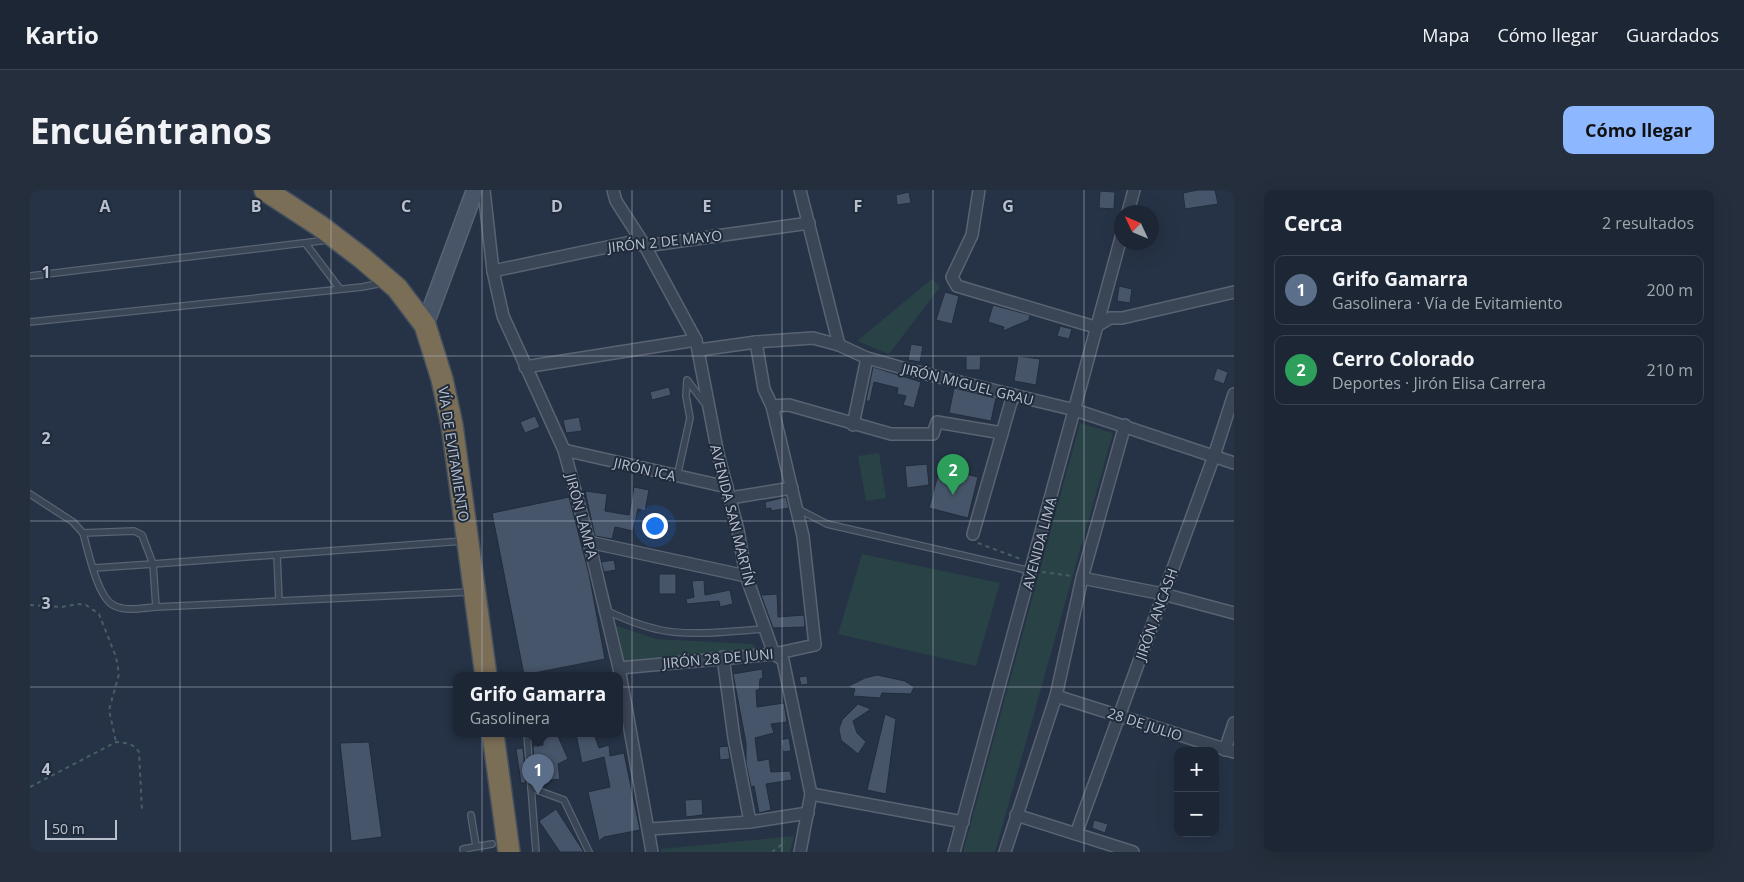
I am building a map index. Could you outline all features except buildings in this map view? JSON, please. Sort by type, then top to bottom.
[{"type":"highway","name":"VÍA DE EVITAMIENTO","points":[[265,190],[337,238],[390,281],[425,325],[442,379],[452,425],[485,672]]},
{"type":"highway","points":[[494,737],[501,848]]},
{"type":"street","points":[[425,325],[475,190]]},
{"type":"street","name":"JIRÓN LAMPA","points":[[484,190],[493,271],[503,316],[564,450],[589,542],[620,672]]},
{"type":"street","name":"AVENIDA SAN MARTÍN","points":[[613,190],[616,201],[645,246],[698,346],[709,410],[746,576],[774,654],[783,660],[811,794],[800,852]]},
{"type":"street","points":[[800,190],[840,346]]},
{"type":"street","points":[[979,190],[972,235],[952,278],[956,286],[1095,327],[1110,318],[1122,318],[1234,292]]},
{"type":"street","points":[[1130,205],[1134,190]]},
{"type":"street","name":"JIRÓN 2 DE MAYO","points":[[493,271],[631,242],[645,246],[808,223]]},
{"type":"street","name":"AVENIDA LIMA","points":[[954,852],[1117,250]]},
{"type":"street","name":"JIRÓN MIGUEL GRAU","points":[[525,367],[698,346],[813,338],[840,346],[868,358],[1075,410],[1125,425],[1234,463]]},
{"type":"street","points":[[756,342],[764,389],[772,406],[797,508]]},
{"type":"street","points":[[853,425],[868,358]]},
{"type":"street","name":"JIRÓN ANCASH","points":[[1076,834],[1214,456],[1234,394]]},
{"type":"street","points":[[973,534],[1013,395]]},
{"type":"street","points":[[772,406],[789,405],[853,425],[891,434],[932,434],[938,422],[1002,433]]},
{"type":"street","points":[[1005,852],[1056,696],[1082,578],[1125,425]]},
{"type":"street","name":"JIRÓN ICA","points":[[564,450],[677,477],[728,492]]},
{"type":"street","points":[[728,492],[792,488]]},
{"type":"street","name":"JIRÓN 28 DE JUNI","points":[[619,668],[723,657],[774,654],[815,645],[803,536],[797,508]]},
{"type":"street","points":[[589,542],[746,576]]},
{"type":"street","points":[[1082,578],[1163,594],[1234,613]]},
{"type":"street","points":[[723,657],[734,738],[750,822]]},
{"type":"street","name":"JIRÓN LAMPA","points":[[623,691],[634,756],[650,828],[652,852]]},
{"type":"street","name":"28 DE JULIO","points":[[1056,696],[1229,751]]},
{"type":"street","points":[[1229,751],[1234,723]]},
{"type":"street","points":[[811,794],[963,822]]},
{"type":"street","points":[[650,828],[750,822],[808,813]]},
{"type":"street","points":[[1016,816],[1134,852]]},
{"type":"lane","points":[[30,276],[306,244],[337,238]]},
{"type":"lane","points":[[306,244],[340,289]]},
{"type":"lane","points":[[30,322],[340,289],[390,281]]},
{"type":"lane","points":[[677,477],[690,418],[686,396],[688,380],[709,410]]},
{"type":"lane","points":[[30,494],[73,522],[83,533],[103,593],[112,605],[130,609],[474,591]]},
{"type":"lane","points":[[797,508],[826,524],[1032,567]]},
{"type":"lane","points":[[83,533],[134,531],[142,535],[153,564],[156,607]]},
{"type":"lane","points":[[94,568],[468,541]]},
{"type":"lane","points":[[277,556],[279,601]]},
{"type":"lane","points":[[605,610],[629,621],[658,630],[714,633],[764,629]]},
{"type":"lane","points":[[527,737],[536,852]]},
{"type":"lane","points":[[531,788],[564,800],[589,852]]},
{"type":"lane","points":[[471,815],[476,846]]},
{"type":"lane","points":[[464,852],[463,848],[476,846],[501,848]]},
{"type":"path","points":[[973,534],[971,541],[1032,567],[1082,578]]},
{"type":"path","points":[[30,605],[62,607],[77,604],[86,605],[99,614],[116,657],[119,674],[109,710],[116,742]]},
{"type":"path","points":[[30,787],[116,742],[132,745],[139,752],[142,810]]},
{"type":"path","points":[[772,852],[785,842]]},
{"type":"green space","points":[[932,279],[940,287],[889,354],[857,341]]},
{"type":"green space","points":[[1080,423],[1113,433],[995,852],[963,852]]},
{"type":"green space","points":[[879,453],[886,498],[866,501],[858,456]]},
{"type":"green space","points":[[862,554],[1000,583],[976,666],[838,634]]},
{"type":"green space","points":[[617,626],[656,639],[753,644],[759,653],[622,662],[612,627]]},
{"type":"green space","points":[[794,836],[790,852],[661,852],[661,849]]},
{"type":"place","name":"Cerro Colorado","points":[[953,495]]},
{"type":"place","name":"Grifo Gamarra","points":[[538,795]]}]
